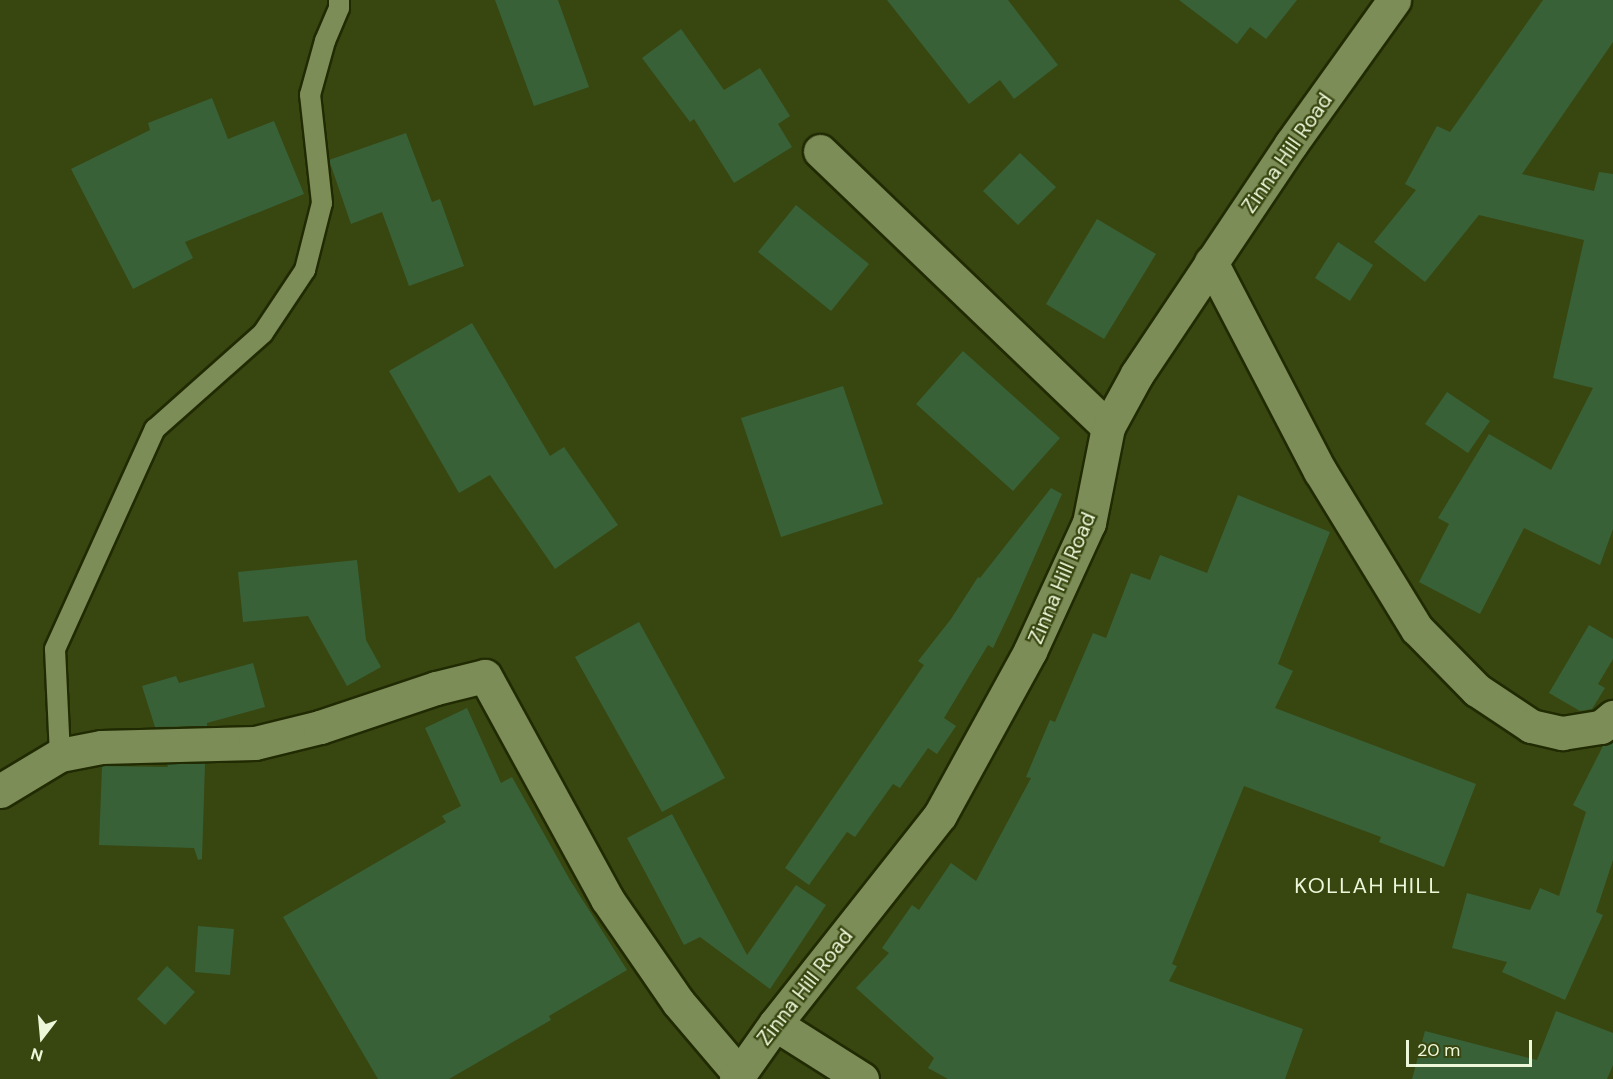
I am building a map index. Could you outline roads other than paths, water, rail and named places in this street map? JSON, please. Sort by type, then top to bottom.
[{"type":"street","name":"Zinna Hill Road","points":[[737,1077],[775,1024],[946,804],[1030,651],[1089,523],[1108,427],[1137,374],[1211,262],[1394,0]]},
{"type":"street","points":[[820,151],[1108,427]]},
{"type":"street","points":[[1211,262],[1320,471],[1417,629],[1477,690],[1531,726],[1562,733],[1601,727],[1613,717]]},
{"type":"street","points":[[0,791],[60,755],[101,747],[255,743],[320,727],[436,688],[485,676],[607,899],[678,1002],[737,1077]]},
{"type":"street","points":[[775,1024],[862,1079]]},
{"type":"lane","points":[[60,755],[55,649],[155,429],[263,333],[305,270],[322,203],[310,95],[325,41],[339,8],[339,0]]},
{"type":"district","name":"KOLLAH HILL","points":[[1368,886]]}]
